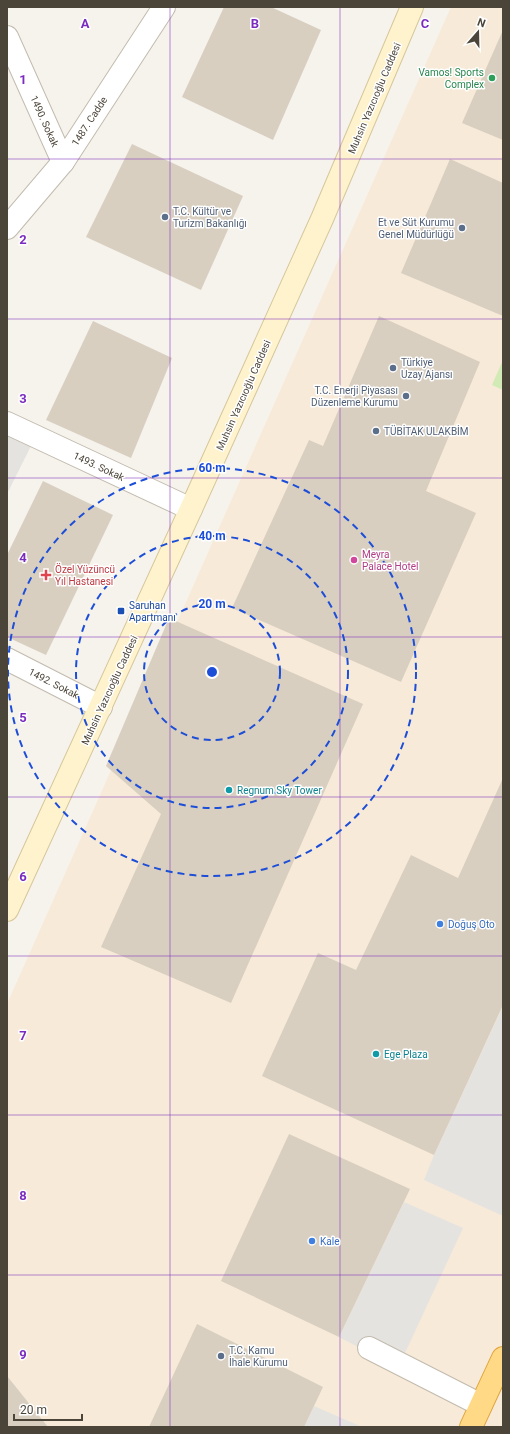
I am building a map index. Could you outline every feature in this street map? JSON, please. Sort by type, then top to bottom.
[{"type":"highway","points":[[471,1427],[503,1358]]},
{"type":"main road","name":"Muhsin Yazıcıoğlu Caddesi","points":[[7,910],[192,509],[322,219],[412,7]]},
{"type":"street","name":"1487. Cadde","points":[[7,228],[63,162],[164,7]]},
{"type":"street","name":"1490. Sokak","points":[[7,36],[63,162]]},
{"type":"street","name":"1493. Sokak","points":[[7,422],[192,509]]},
{"type":"street","name":"1492. Sokak","points":[[7,658],[101,707]]},
{"type":"street","points":[[369,1348],[481,1405]]},
{"type":"shaded area","points":[[451,7],[503,7],[503,1427],[7,1427],[7,1004]]},
{"type":"shaded area","points":[[7,434],[31,446],[7,494]]},
{"type":"shaded area","points":[[503,1006],[503,1216],[424,1180],[434,1155]]},
{"type":"shaded area","points":[[404,1202],[463,1228],[398,1368],[339,1337]]},
{"type":"shaded area","points":[[314,1406],[362,1427],[304,1427]]},
{"type":"green space","points":[[503,360],[503,390],[492,385]]},
{"type":"building","points":[[224,7],[271,7],[321,30],[273,140],[182,97]]},
{"type":"building","name":"Vamos! Sports Complex","points":[[503,30],[503,140],[462,123]]},
{"type":"building","name":"T.C. Kültür ve Turizm Bakanlığı","points":[[132,144],[243,196],[201,290],[86,237]]},
{"type":"building","name":"Et ve Süt Kurumu Genel Müdürlüğü","points":[[450,159],[503,183],[503,316],[401,273]]},
{"type":"building","name":"Meyra Palace Hotel","points":[[379,316],[480,362],[426,491],[476,513],[401,682],[232,608],[309,440],[323,446]]},
{"type":"building","points":[[93,321],[172,358],[131,458],[46,420]]},
{"type":"building","name":"Özel Yüzüncü Yıl Hastanesi","points":[[43,481],[113,515],[46,655],[7,637],[7,555]]},
{"type":"building","name":"Regnum Sky Tower","points":[[169,618],[363,704],[231,1003],[101,947],[161,814],[106,766]]},
{"type":"building","points":[[503,778],[503,1005],[434,1155],[262,1076],[318,953],[356,970],[411,855],[458,878]]},
{"type":"building","name":"Kale","points":[[289,1134],[410,1189],[339,1337],[221,1281]]},
{"type":"building","name":"T.C. Kamu İhale Kurumu","points":[[197,1324],[323,1387],[304,1427],[149,1427]]},
{"type":"building","points":[[7,1376],[48,1427],[7,1427]]},
{"type":"place","name":"Vamos! Sports Complex","points":[[492,78]]},
{"type":"place","name":"T.C. Kültür ve Turizm Bakanlığı","points":[[165,217]]},
{"type":"place","name":"Et ve Süt Kurumu Genel Müdürlüğü","points":[[462,228]]},
{"type":"place","name":"Türkiye Uzay Ajansı","points":[[393,368]]},
{"type":"place","name":"T.C. Enerji Piyasası Düzenleme Kurumu","points":[[406,396]]},
{"type":"place","name":"TÜBİTAK ULAKBİM","points":[[376,431]]},
{"type":"place","name":"Meyra Palace Hotel","points":[[354,560]]},
{"type":"place","name":"Özel Yüzüncü Yıl Hastanesi","points":[[46,575]]},
{"type":"place","name":"Saruhan Apartmanı","points":[[121,611]]},
{"type":"place","name":"Regnum Sky Tower","points":[[229,790]]},
{"type":"place","name":"Doğuş Oto","points":[[440,924]]},
{"type":"place","name":"Ege Plaza","points":[[376,1054]]},
{"type":"place","name":"Kale","points":[[312,1241]]},
{"type":"place","name":"T.C. Kamu İhale Kurumu","points":[[221,1356]]}]
